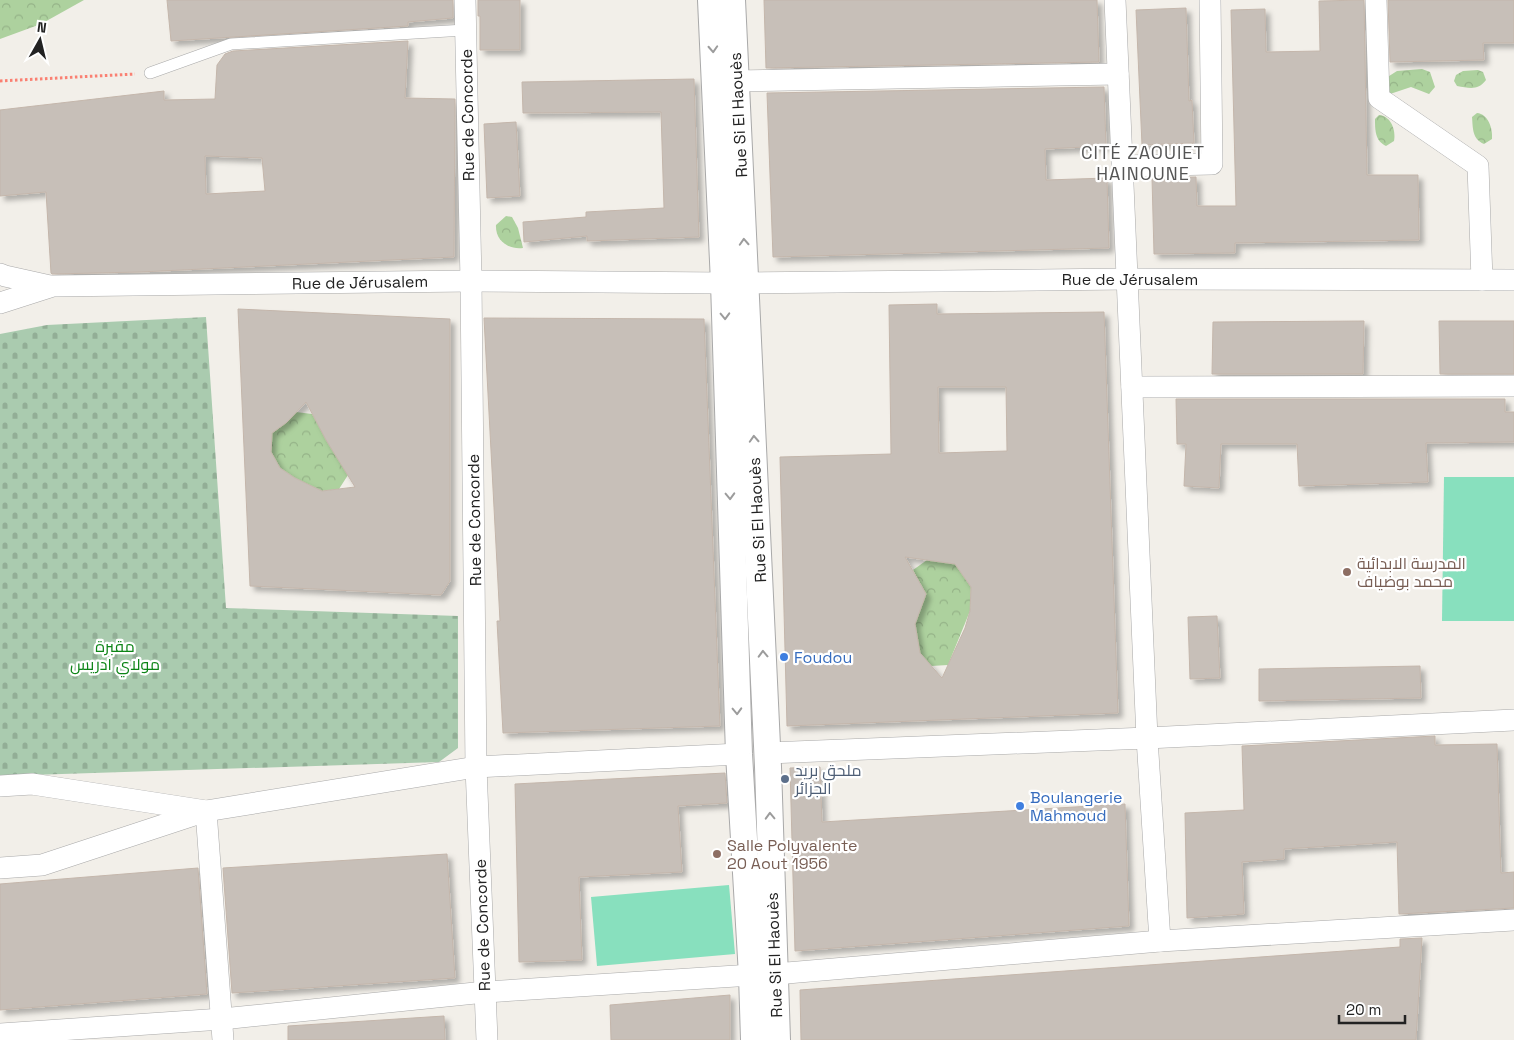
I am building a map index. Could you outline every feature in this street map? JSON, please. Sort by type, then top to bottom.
[{"type":"street","name":"Rue de Concorde","points":[[465,0],[471,280],[476,767],[487,1040]]},
{"type":"street","name":"Rue Si El Haouès","points":[[711,0],[735,283],[768,753],[764,975],[754,1040]]},
{"type":"street","name":"Rue Si El Haouès","points":[[732,0],[736,81],[735,283],[739,754],[764,975],[777,1040]]},
{"type":"street","points":[[1115,0],[1147,738],[1160,941]]},
{"type":"street","points":[[1122,166],[1212,164],[1210,0]]},
{"type":"street","points":[[1376,0],[1379,98],[1478,166],[1482,280]]},
{"type":"street","points":[[736,81],[1118,74]]},
{"type":"street","points":[[0,274],[53,286]]},
{"type":"street","name":"Rue de Jérusalem","points":[[0,303],[53,286],[471,280],[735,283],[1127,279],[1514,280]]},
{"type":"street","points":[[1132,387],[1514,386]]},
{"type":"street","points":[[0,868],[42,865],[206,811],[476,767],[1514,720]]},
{"type":"street","points":[[0,786],[32,784],[206,811]]},
{"type":"street","points":[[206,811],[223,1040]]},
{"type":"street","points":[[2,1036],[222,1019],[484,992],[764,975],[1160,941],[1514,920]]},
{"type":"lane","points":[[150,73],[231,44],[465,30]]},
{"type":"path","points":[[0,81],[150,73]]},
{"type":"green space","points":[[0,0],[84,0],[41,24],[0,39]]},
{"type":"green space","points":[[1422,69],[1430,72],[1435,87],[1429,94],[1411,87],[1387,95],[1386,78],[1397,71]]},
{"type":"green space","points":[[1478,70],[1483,72],[1486,80],[1480,86],[1473,88],[1457,86],[1454,81],[1456,75],[1463,71]]},
{"type":"green space","points":[[1477,113],[1487,119],[1492,130],[1492,139],[1484,144],[1477,139],[1474,133],[1472,117]]},
{"type":"green space","points":[[1379,115],[1390,121],[1394,132],[1394,141],[1386,146],[1382,144],[1376,135],[1375,119]]},
{"type":"green space","points":[[506,216],[512,217],[518,228],[523,248],[513,248],[500,240],[496,231],[496,225]]},
{"type":"green space","name":"مقبرة مولاي ادريس","points":[[206,317],[226,608],[458,616],[458,748],[439,762],[0,776],[0,334],[47,325]]},
{"type":"green space","points":[[296,412],[312,414],[348,475],[339,489],[322,491],[295,478],[280,468],[271,452],[272,433],[287,422]]},
{"type":"green space","points":[[1444,477],[1514,477],[1514,621],[1442,621]]},
{"type":"green space","points":[[927,560],[955,564],[971,587],[970,611],[948,665],[931,666],[920,653],[915,624],[926,594],[913,570]]},
{"type":"green space","points":[[729,885],[735,954],[597,966],[591,897]]},
{"type":"building","points":[[167,0],[453,0],[453,18],[408,22],[408,26],[171,41]]},
{"type":"building","points":[[478,0],[520,0],[520,50],[480,50]]},
{"type":"building","points":[[764,0],[1097,0],[1099,62],[766,68]]},
{"type":"building","points":[[1364,0],[1367,175],[1418,175],[1419,240],[1235,243],[1235,253],[1154,254],[1152,178],[1196,177],[1197,206],[1236,206],[1231,10],[1265,9],[1266,52],[1320,51],[1319,1]]},
{"type":"building","points":[[1388,0],[1514,0],[1514,43],[1483,43],[1484,60],[1390,62]]},
{"type":"building","points":[[1186,8],[1189,101],[1192,100],[1194,143],[1142,145],[1136,10]]},
{"type":"building","points":[[408,41],[405,98],[455,99],[454,257],[140,272],[52,274],[46,192],[0,196],[0,110],[164,91],[164,100],[215,99],[217,65],[225,54],[233,51]],"holes":[[[205,156],[262,158],[265,191],[206,194]]]},
{"type":"building","points":[[694,79],[699,237],[587,241],[587,236],[524,242],[523,222],[586,217],[586,212],[664,208],[661,112],[523,113],[522,82]]},
{"type":"building","points":[[1104,87],[1106,146],[1045,149],[1046,180],[1107,178],[1109,248],[773,257],[767,93]]},
{"type":"building","points":[[516,122],[520,196],[487,198],[484,124]]},
{"type":"building","points":[[937,304],[937,314],[1104,312],[1118,713],[787,726],[780,457],[891,454],[889,305]],"holes":[[[938,387],[1006,387],[1007,451],[939,453]],[[905,557],[955,564],[971,587],[970,611],[965,628],[942,678],[920,653],[915,624],[926,594]]]},
{"type":"building","points":[[238,309],[450,319],[450,581],[441,595],[250,586]],"holes":[[[306,402],[326,440],[355,487],[322,491],[295,478],[280,468],[271,452],[272,433],[287,422]]]},
{"type":"building","points":[[484,318],[704,319],[720,726],[503,733],[497,621],[500,621]]},
{"type":"building","points":[[1364,321],[1363,374],[1212,374],[1213,322]]},
{"type":"building","points":[[1439,321],[1514,321],[1514,374],[1440,374]]},
{"type":"building","points":[[1176,399],[1505,399],[1505,412],[1514,412],[1514,442],[1426,443],[1428,482],[1299,486],[1297,444],[1221,444],[1219,488],[1184,486],[1186,444],[1177,444]]},
{"type":"building","points":[[1217,616],[1220,678],[1190,679],[1188,617]]},
{"type":"building","points":[[1420,666],[1421,698],[1259,701],[1259,669]]},
{"type":"building","points":[[1435,736],[1435,745],[1497,744],[1501,873],[1514,872],[1514,908],[1399,914],[1397,842],[1284,849],[1284,859],[1242,862],[1244,914],[1187,918],[1185,813],[1244,810],[1242,746]]},
{"type":"building","points":[[820,767],[822,822],[1125,804],[1129,926],[795,951],[790,768]]},
{"type":"building","points":[[725,773],[727,803],[678,806],[682,872],[579,877],[582,960],[519,962],[515,784]]},
{"type":"building","points":[[447,854],[455,978],[232,993],[223,868]]},
{"type":"building","points":[[198,868],[207,994],[0,1010],[0,884]]},
{"type":"building","points":[[1422,938],[1416,1040],[801,1040],[800,990],[1400,947],[1400,939]]},
{"type":"building","points":[[730,995],[730,1040],[611,1040],[610,1005]]},
{"type":"building","points":[[444,1016],[445,1040],[288,1040],[288,1026]]},
{"type":"place","name":"المدرسة الابدائية محمد بوضياف","points":[[1347,572]]},
{"type":"place","name":"Foudou","points":[[784,657]]},
{"type":"place","name":"ملحق بريد الجزائر","points":[[785,779]]},
{"type":"place","name":"Boulangerie Mahmoud","points":[[1020,806]]},
{"type":"place","name":"Salle Polyvalente 20 Aout 1956","points":[[717,854]]},
{"type":"district","name":"CITÉ ZAOUIET HAINOUNE","points":[[1143,163]]}]
